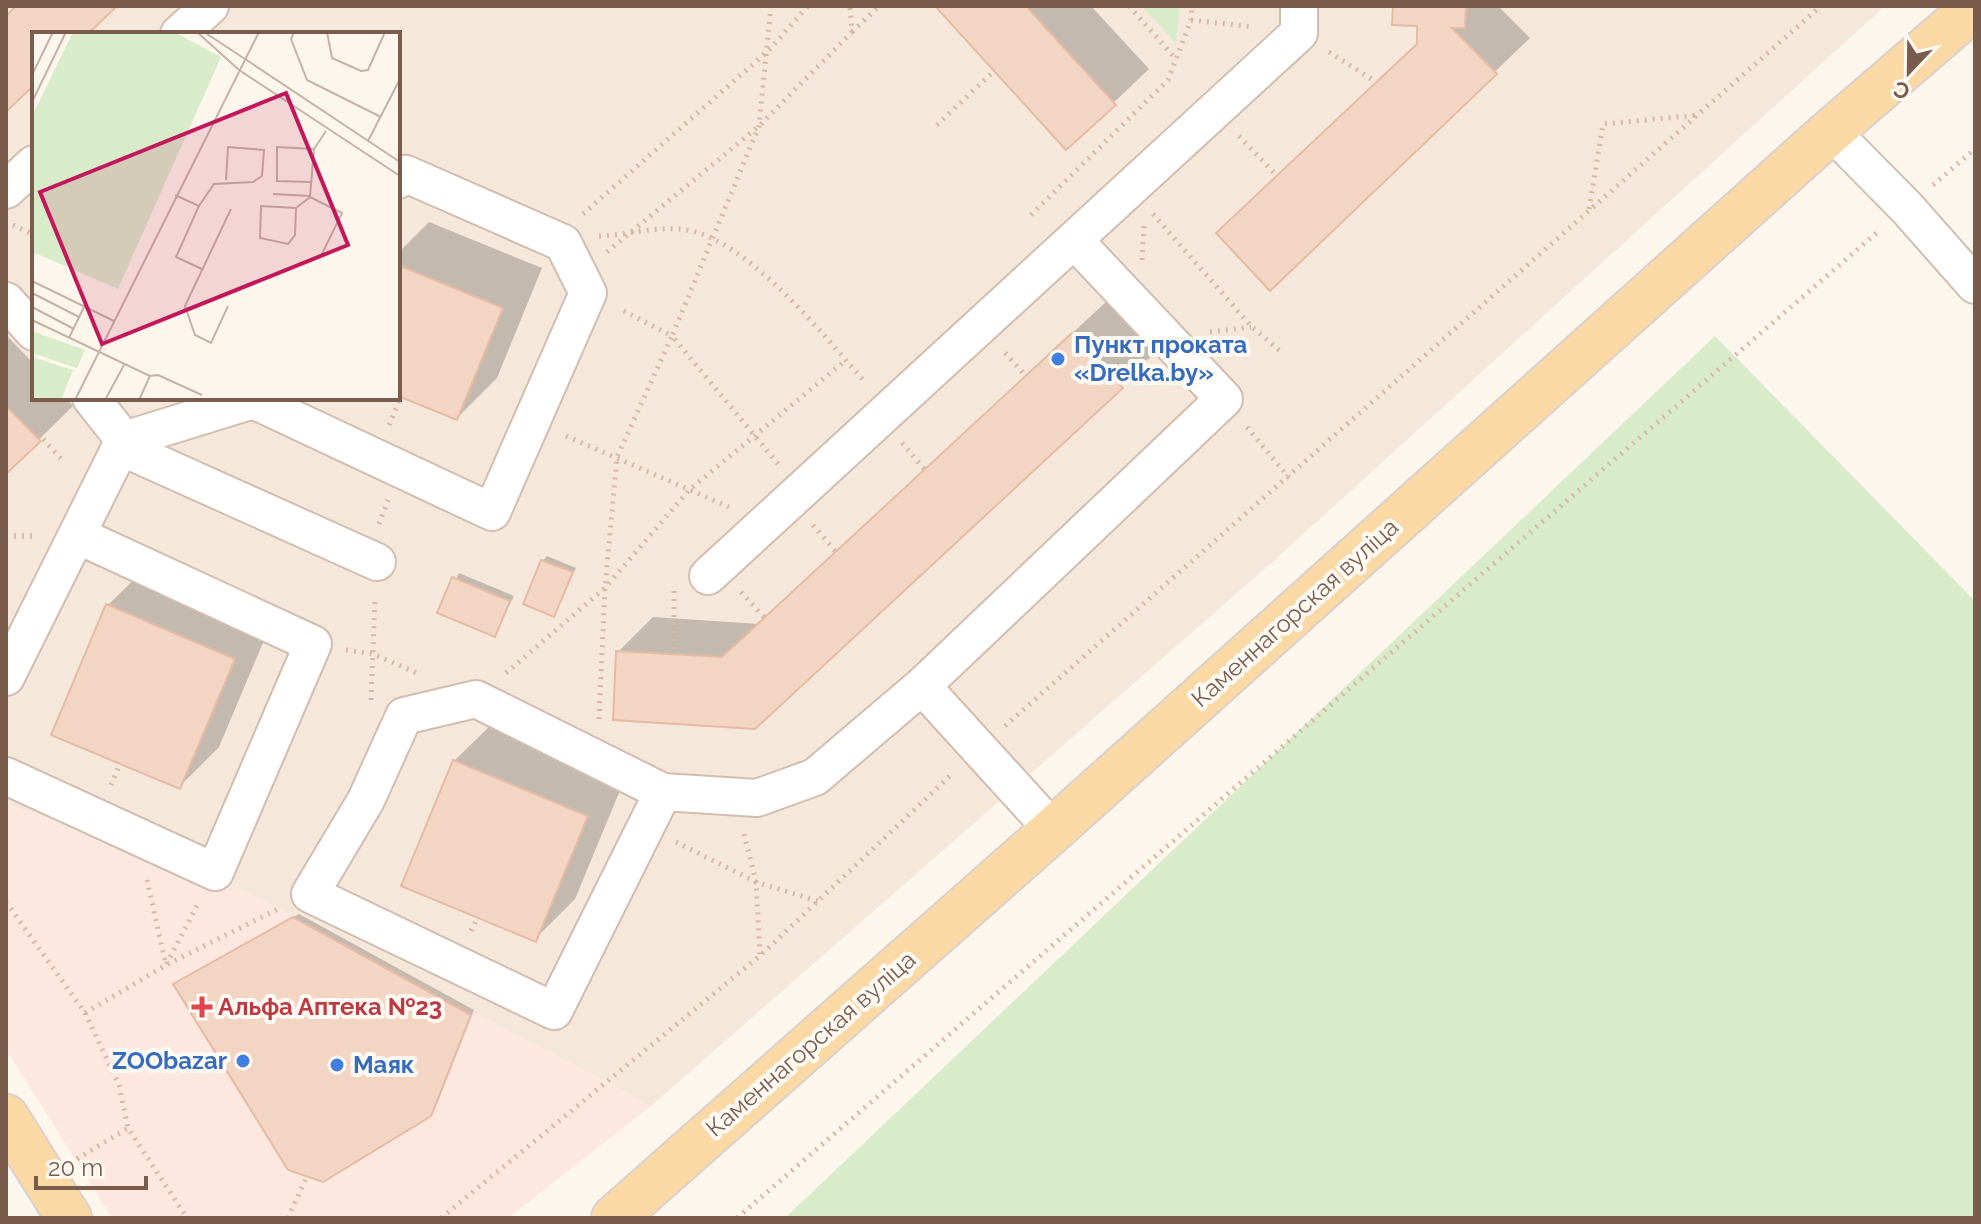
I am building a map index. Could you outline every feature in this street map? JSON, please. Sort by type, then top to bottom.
[{"type":"main road","name":"Каменнагорская вуліца","points":[[614,1218],[1053,830],[1831,131],[1975,7]]},
{"type":"main road","points":[[6,1117],[69,1218]]},
{"type":"lane","points":[[181,32],[210,6]]},
{"type":"lane","points":[[691,578],[766,522],[1215,111],[1299,20]]},
{"type":"lane","points":[[1831,131],[1907,208],[1975,285]]},
{"type":"lane","points":[[6,190],[32,166]]},
{"type":"lane","points":[[256,400],[492,512],[584,285],[563,243],[406,174],[400,178]]},
{"type":"lane","points":[[663,792],[554,1011],[310,894],[366,800],[404,716],[476,699],[663,792],[757,798],[815,777],[922,686],[1224,399],[1074,240]]},
{"type":"lane","points":[[6,301],[32,330]]},
{"type":"lane","points":[[92,400],[123,443],[377,562]]},
{"type":"lane","points":[[6,677],[123,443],[251,400]]},
{"type":"lane","points":[[6,776],[215,872],[313,644],[77,535]]},
{"type":"lane","points":[[922,686],[981,747],[1053,830]]},
{"type":"path","points":[[598,760],[605,588],[617,457],[714,240],[759,126],[771,6]]},
{"type":"path","points":[[554,238],[769,50],[808,6]]},
{"type":"path","points":[[850,6],[852,32]]},
{"type":"path","points":[[799,491],[672,336],[584,285],[626,235],[759,126],[879,6]]},
{"type":"path","points":[[1129,6],[1176,59]]},
{"type":"path","points":[[1031,215],[1168,80],[1191,20],[1192,6]]},
{"type":"path","points":[[441,1218],[761,955],[981,747],[1290,478],[1821,6]]},
{"type":"path","points":[[1191,20],[1299,20],[1376,82]]},
{"type":"path","points":[[937,125],[994,71]]},
{"type":"path","points":[[1215,111],[1277,176]]},
{"type":"path","points":[[1589,210],[1603,124],[1700,115]]},
{"type":"path","points":[[737,1218],[1975,149]]},
{"type":"path","points":[[1145,205],[1252,327],[1280,351]]},
{"type":"path","points":[[6,222],[32,234]]},
{"type":"path","points":[[554,238],[680,229],[714,240],[774,283],[889,409]]},
{"type":"path","points":[[313,644],[373,654],[476,699],[605,588],[689,490],[846,360]]},
{"type":"path","points":[[1224,399],[1290,478]]},
{"type":"path","points":[[531,422],[766,522]]},
{"type":"path","points":[[32,432],[35,430],[62,460]]},
{"type":"path","points":[[370,712],[379,525],[399,469]]},
{"type":"path","points":[[674,654],[691,578]]},
{"type":"path","points":[[757,798],[742,827],[756,882],[761,955]]},
{"type":"path","points":[[646,827],[756,882],[819,902]]},
{"type":"path","points":[[137,835],[166,965]]},
{"type":"path","points":[[166,965],[215,872]]},
{"type":"path","points":[[85,1013],[166,965],[310,894]]},
{"type":"path","points":[[6,902],[85,1013],[119,1085],[128,1128],[187,1218]]},
{"type":"path","points":[[44,1179],[128,1128]]},
{"type":"path","points":[[288,1218],[307,1176]]},
{"type":"shaded area","points":[[6,6],[1885,6],[1269,565],[651,1106],[245,891],[6,804]]},
{"type":"shaded area","points":[[6,804],[245,891],[651,1106],[508,1218],[112,1218],[6,1049]]},
{"type":"green space","points":[[1142,6],[1180,6],[1176,43]]},
{"type":"green space","points":[[1715,336],[1975,601],[1975,1218],[785,1218]]},
{"type":"building","points":[[16,6],[117,6],[90,32],[32,32],[32,87],[6,112],[6,16]]},
{"type":"building","points":[[935,6],[1026,6],[1116,105],[1066,150]]},
{"type":"building","points":[[1393,6],[1466,6],[1465,28],[1452,28],[1497,74],[1270,291],[1216,233],[1417,44],[1417,26],[1392,25]]},
{"type":"building","points":[[400,266],[503,308],[457,420],[400,397]]},
{"type":"building","points":[[1072,333],[1123,388],[755,729],[613,720],[616,651],[722,657]]},
{"type":"building","points":[[6,406],[41,441],[6,474]]},
{"type":"building","points":[[541,560],[573,572],[554,617],[523,604]]},
{"type":"building","points":[[452,577],[510,601],[495,637],[437,613]]},
{"type":"building","points":[[106,604],[235,659],[180,789],[51,735]]},
{"type":"building","points":[[453,760],[588,816],[536,942],[401,886]]},
{"type":"building","name":"Маяк","points":[[293,917],[471,1015],[431,1116],[323,1182],[288,1170],[173,984]]},
{"type":"place","name":"Пункт проката «Drelka.by»","points":[[1058,359]]},
{"type":"place","name":"Альфа Аптека №23","points":[[202,1007]]},
{"type":"place","name":"ZOObazar","points":[[243,1061]]},
{"type":"place","name":"Маяк","points":[[337,1065]]}]
